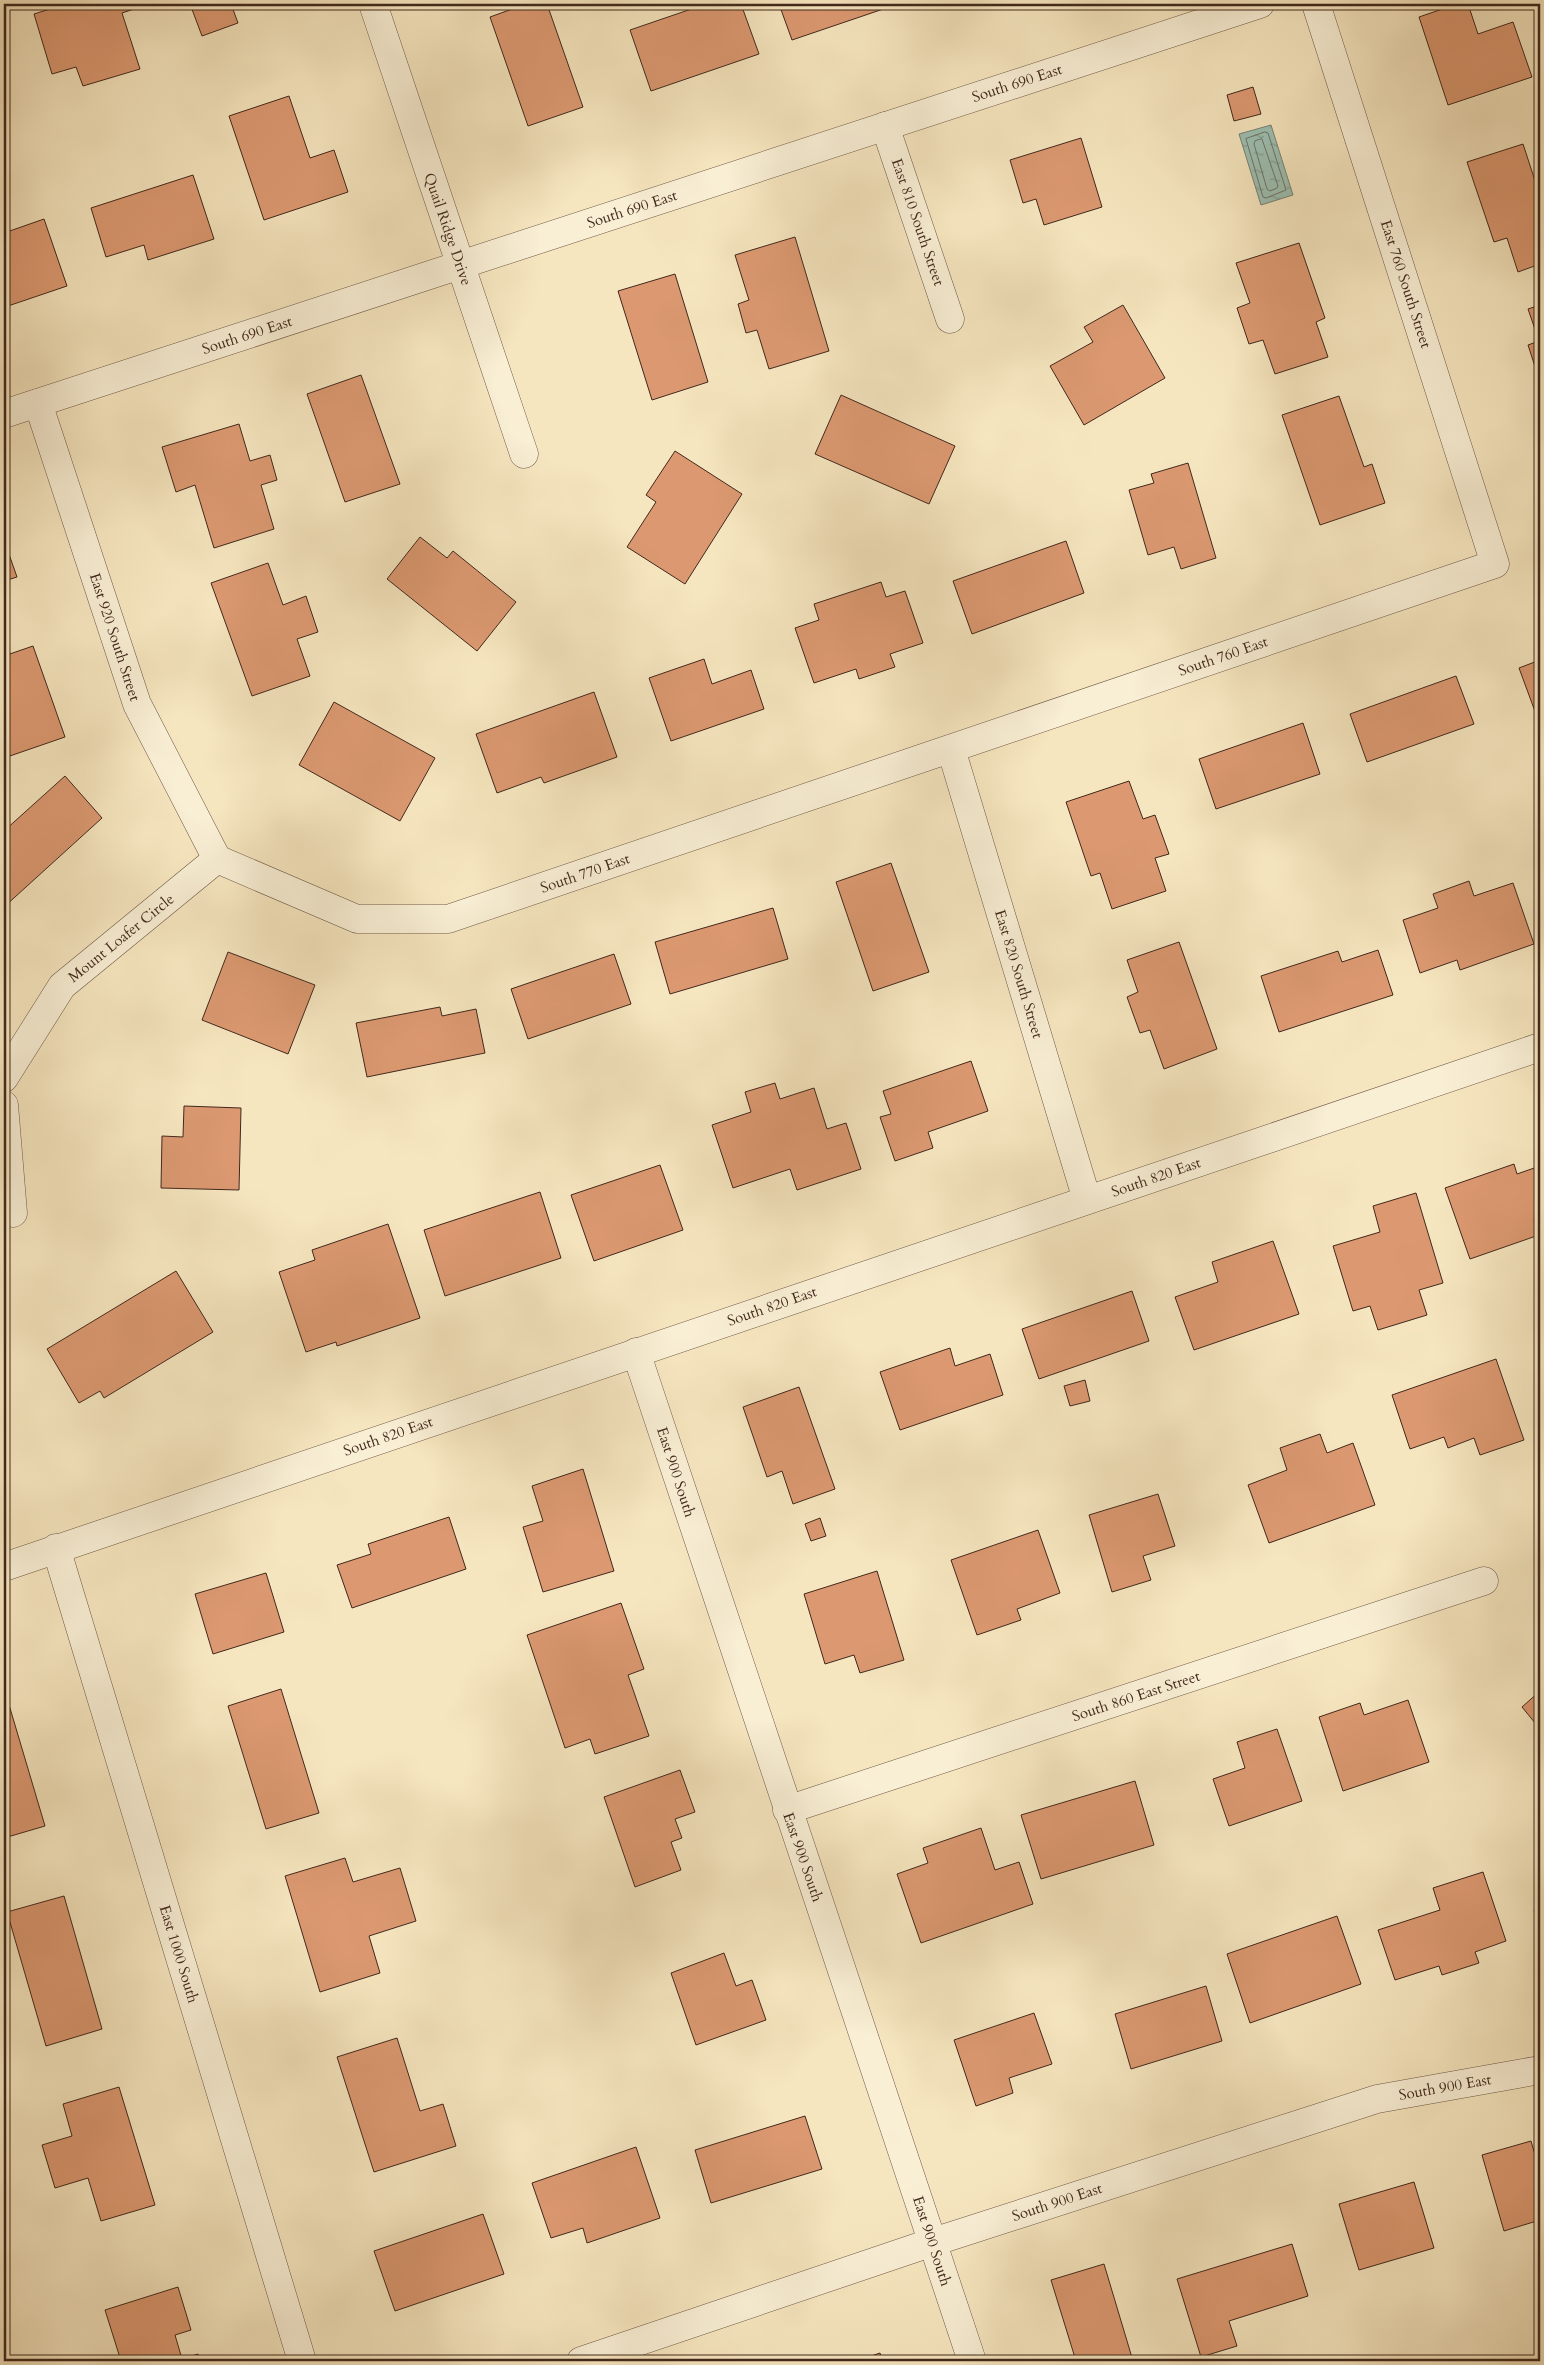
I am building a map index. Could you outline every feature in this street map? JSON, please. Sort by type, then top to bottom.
[{"type":"street","name":"Quail Ridge Drive","points":[[373,4],[524,454]]},
{"type":"street","name":"South 690 East","points":[[4,414],[1260,4]]},
{"type":"street","name":"East 760 South Street","points":[[1316,4],[1495,564]]},
{"type":"street","name":"East 810 South Street","points":[[885,126],[950,319]]},
{"type":"street","name":"East 920 South Street","points":[[38,403],[137,704],[217,859]]},
{"type":"street","name":"South 760 East","points":[[951,749],[1495,564]]},
{"type":"street","name":"South 770 East","points":[[217,859],[357,919],[448,920],[951,749]]},
{"type":"street","name":"East 820 South Street","points":[[951,749],[1087,1200]]},
{"type":"street","name":"Mount Loafer Circle","points":[[4,1078],[62,986],[217,859]]},
{"type":"street","name":"South 820 East","points":[[4,1567],[1540,1047]]},
{"type":"street","points":[[4,1105],[13,1213]]},
{"type":"street","name":"East 900 South","points":[[636,1352],[972,2361]]},
{"type":"street","name":"East 1000 South","points":[[56,1548],[302,2361]]},
{"type":"street","name":"South 860 East Street","points":[[787,1810],[1484,1582]]},
{"type":"street","name":"South 900 East","points":[[581,2361],[933,2242],[1377,2099],[1540,2070]]},
{"type":"water","points":[[1271,125],[1293,195],[1261,205],[1239,134]]},
{"type":"building","points":[[66,4],[142,4],[143,6],[122,13],[140,69],[83,86],[76,67],[52,74],[34,14]]},
{"type":"building","points":[[190,4],[231,4],[238,23],[202,36]]},
{"type":"building","points":[[526,4],[547,4],[583,107],[528,126],[490,17]]},
{"type":"building","points":[[706,4],[741,4],[759,54],[651,91],[630,30]]},
{"type":"building","points":[[779,4],[898,4],[792,40]]},
{"type":"building","points":[[1457,4],[1468,4],[1478,34],[1513,22],[1532,77],[1448,105],[1419,17]]},
{"type":"building","points":[[1253,87],[1261,114],[1234,121],[1227,95]]},
{"type":"building","points":[[289,96],[310,158],[334,150],[348,192],[264,220],[229,116]]},
{"type":"building","points":[[1081,138],[1102,207],[1044,225],[1036,199],[1023,203],[1010,160]]},
{"type":"building","points":[[1523,144],[1540,196],[1540,264],[1518,272],[1507,238],[1494,242],[1467,162]]},
{"type":"building","points":[[193,175],[214,239],[148,260],[144,245],[106,257],[91,208]]},
{"type":"building","points":[[44,219],[67,286],[5,307],[4,233]]},
{"type":"building","points":[[795,237],[829,351],[769,369],[757,330],[746,333],[738,304],[749,300],[735,255]]},
{"type":"building","points":[[1299,243],[1325,318],[1316,322],[1328,357],[1275,374],[1263,340],[1249,344],[1237,308],[1250,303],[1236,263]]},
{"type":"building","points":[[675,274],[708,382],[652,400],[618,291]]},
{"type":"building","points":[[1123,305],[1165,378],[1084,425],[1050,366],[1093,342],[1084,327]]},
{"type":"building","points":[[1540,305],[1540,382],[1528,345],[1539,341],[1528,309]]},
{"type":"building","points":[[361,375],[400,484],[345,502],[307,394]]},
{"type":"building","points":[[841,395],[955,446],[929,504],[815,454]]},
{"type":"building","points":[[1339,396],[1364,467],[1372,464],[1385,503],[1320,525],[1282,415]]},
{"type":"building","points":[[239,424],[250,461],[270,455],[277,480],[261,485],[274,529],[214,548],[195,485],[176,492],[162,447]]},
{"type":"building","points":[[675,451],[742,494],[685,584],[627,547],[656,502],[646,495]]},
{"type":"building","points":[[1188,463],[1216,558],[1181,569],[1174,547],[1148,555],[1129,490],[1154,483],[1151,474]]},
{"type":"building","points":[[420,537],[447,558],[453,551],[516,602],[477,651],[387,579]]},
{"type":"building","points":[[4,540],[17,577],[4,581]]},
{"type":"building","points":[[1066,541],[1084,593],[972,634],[953,581]]},
{"type":"building","points":[[268,563],[283,605],[306,596],[318,632],[297,639],[310,676],[252,696],[211,583]]},
{"type":"building","points":[[881,582],[886,597],[905,591],[923,643],[890,654],[895,667],[859,679],[856,669],[814,683],[795,628],[819,620],[814,604]]},
{"type":"building","points":[[33,646],[65,737],[4,758],[4,656]]},
{"type":"building","points":[[704,659],[712,684],[751,670],[764,709],[671,741],[649,678]]},
{"type":"building","points":[[1540,660],[1540,725],[1519,668]]},
{"type":"building","points":[[1456,676],[1474,724],[1367,762],[1350,714]]},
{"type":"building","points":[[594,692],[617,757],[544,783],[541,777],[497,793],[476,734]]},
{"type":"building","points":[[334,702],[435,758],[400,821],[299,765]]},
{"type":"building","points":[[1303,723],[1320,774],[1216,809],[1199,759]]},
{"type":"building","points":[[65,776],[102,818],[4,907],[4,831]]},
{"type":"building","points":[[1129,781],[1143,819],[1155,815],[1169,854],[1155,858],[1166,891],[1112,909],[1100,873],[1091,876],[1066,802]]},
{"type":"building","points":[[891,863],[929,972],[873,991],[836,882]]},
{"type":"building","points":[[1469,881],[1474,896],[1513,883],[1534,944],[1460,970],[1457,960],[1420,973],[1403,920],[1438,908],[1433,894]]},
{"type":"building","points":[[773,908],[788,959],[670,994],[655,942]]},
{"type":"building","points":[[1179,942],[1217,1049],[1164,1069],[1150,1030],[1140,1033],[1127,997],[1138,992],[1127,960]]},
{"type":"building","points":[[1378,950],[1393,995],[1279,1032],[1261,976],[1338,951],[1342,962]]},
{"type":"building","points":[[228,952],[315,985],[288,1054],[202,1020]]},
{"type":"building","points":[[614,954],[631,1004],[528,1039],[511,989]]},
{"type":"building","points":[[440,1007],[442,1016],[476,1009],[485,1053],[367,1077],[356,1023]]},
{"type":"building","points":[[971,1061],[988,1111],[928,1132],[933,1148],[895,1161],[880,1117],[891,1114],[883,1091]]},
{"type":"building","points":[[775,1083],[780,1099],[814,1088],[827,1129],[846,1123],[861,1169],[797,1190],[790,1169],[733,1188],[712,1125],[751,1112],[745,1092]]},
{"type":"building","points":[[184,1106],[241,1108],[239,1190],[161,1188],[162,1136],[183,1137]]},
{"type":"building","points":[[1514,1164],[1517,1174],[1540,1166],[1540,1218],[1534,1220],[1539,1235],[1470,1259],[1445,1188]]},
{"type":"building","points":[[660,1165],[683,1230],[594,1261],[571,1195]]},
{"type":"building","points":[[540,1192],[561,1258],[445,1296],[424,1230]]},
{"type":"building","points":[[1416,1193],[1443,1283],[1419,1290],[1427,1315],[1378,1330],[1370,1306],[1353,1311],[1333,1246],[1380,1232],[1373,1206]]},
{"type":"building","points":[[388,1224],[420,1318],[337,1346],[336,1342],[306,1352],[279,1272],[315,1260],[312,1250]]},
{"type":"building","points":[[1273,1241],[1299,1314],[1194,1350],[1175,1297],[1218,1282],[1212,1262]]},
{"type":"building","points":[[176,1271],[213,1332],[104,1398],[100,1391],[79,1403],[47,1349]]},
{"type":"building","points":[[1132,1291],[1149,1341],[1039,1379],[1022,1329]]},
{"type":"building","points":[[950,1348],[955,1366],[990,1354],[1003,1395],[900,1430],[880,1372]]},
{"type":"building","points":[[1496,1359],[1524,1440],[1480,1455],[1474,1438],[1448,1448],[1444,1437],[1410,1449],[1392,1395]]},
{"type":"building","points":[[1085,1380],[1090,1401],[1070,1406],[1064,1386]]},
{"type":"building","points":[[799,1387],[835,1489],[793,1504],[782,1471],[767,1477],[743,1407]]},
{"type":"building","points":[[1320,1434],[1327,1453],[1353,1443],[1375,1505],[1269,1543],[1248,1485],[1287,1470],[1280,1448]]},
{"type":"building","points":[[583,1469],[614,1571],[543,1592],[523,1527],[543,1521],[532,1486]]},
{"type":"building","points":[[1158,1494],[1175,1546],[1143,1556],[1151,1580],[1112,1592],[1089,1515]]},
{"type":"building","points":[[449,1517],[466,1569],[352,1608],[337,1565],[371,1554],[368,1544]]},
{"type":"building","points":[[820,1518],[826,1536],[811,1541],[805,1524]]},
{"type":"building","points":[[1038,1530],[1060,1593],[1017,1609],[1021,1620],[977,1635],[951,1560]]},
{"type":"building","points":[[877,1571],[904,1660],[860,1673],[854,1655],[825,1664],[804,1594]]},
{"type":"building","points":[[266,1573],[284,1632],[213,1654],[195,1594]]},
{"type":"building","points":[[621,1603],[644,1669],[628,1675],[649,1736],[595,1754],[590,1739],[565,1748],[527,1635]]},
{"type":"building","points":[[4,1688],[45,1826],[4,1838]]},
{"type":"building","points":[[281,1689],[319,1813],[266,1829],[228,1706]]},
{"type":"building","points":[[1540,1691],[1540,1729],[1522,1707]]},
{"type":"building","points":[[1408,1700],[1429,1762],[1343,1791],[1319,1717],[1360,1703],[1364,1715]]},
{"type":"building","points":[[1277,1729],[1302,1801],[1229,1826],[1213,1779],[1245,1768],[1237,1742]]},
{"type":"building","points":[[680,1770],[695,1812],[675,1819],[682,1838],[671,1842],[681,1870],[635,1887],[604,1797]]},
{"type":"building","points":[[1135,1781],[1154,1845],[1041,1879],[1021,1815]]},
{"type":"building","points":[[981,1828],[995,1870],[1019,1862],[1033,1904],[921,1943],[897,1874],[928,1863],[923,1848]]},
{"type":"building","points":[[345,1858],[353,1882],[400,1868],[416,1921],[369,1936],[380,1973],[320,1992],[285,1876]]},
{"type":"building","points":[[1483,1872],[1506,1941],[1475,1952],[1479,1963],[1442,1975],[1439,1966],[1395,1980],[1378,1930],[1440,1910],[1433,1888]]},
{"type":"building","points":[[64,1896],[102,2029],[46,2046],[7,1912]]},
{"type":"building","points":[[1540,1908],[1540,1931],[1534,1910]]},
{"type":"building","points":[[1337,1916],[1361,1984],[1250,2023],[1227,1954]]},
{"type":"building","points":[[724,1953],[736,1986],[752,1980],[766,2020],[696,2045],[671,1973]]},
{"type":"building","points":[[1206,1986],[1222,2041],[1131,2069],[1115,2014]]},
{"type":"building","points":[[1034,2013],[1052,2064],[1009,2078],[1013,2093],[976,2106],[954,2040]]},
{"type":"building","points":[[397,2038],[420,2111],[443,2104],[456,2146],[374,2172],[337,2057]]},
{"type":"building","points":[[119,2087],[155,2205],[101,2221],[88,2178],[55,2188],[42,2145],[72,2136],[63,2104]]},
{"type":"building","points":[[805,2116],[822,2169],[711,2203],[695,2150]]},
{"type":"building","points":[[1531,2141],[1537,2162],[1540,2161],[1540,2220],[1504,2231],[1482,2155]]},
{"type":"building","points":[[636,2147],[660,2218],[587,2243],[583,2228],[551,2238],[532,2183]]},
{"type":"building","points":[[1414,2182],[1434,2248],[1359,2270],[1339,2204]]},
{"type":"building","points":[[483,2214],[504,2274],[395,2311],[374,2251]]},
{"type":"building","points":[[1292,2244],[1308,2296],[1229,2321],[1237,2346],[1201,2357],[1177,2279]]},
{"type":"building","points":[[1104,2264],[1133,2361],[1076,2361],[1051,2280]]},
{"type":"building","points":[[178,2287],[191,2330],[175,2335],[182,2359],[198,2354],[201,2361],[121,2361],[105,2310]]},
{"type":"building","points":[[880,2353],[883,2361],[857,2361]]}]
